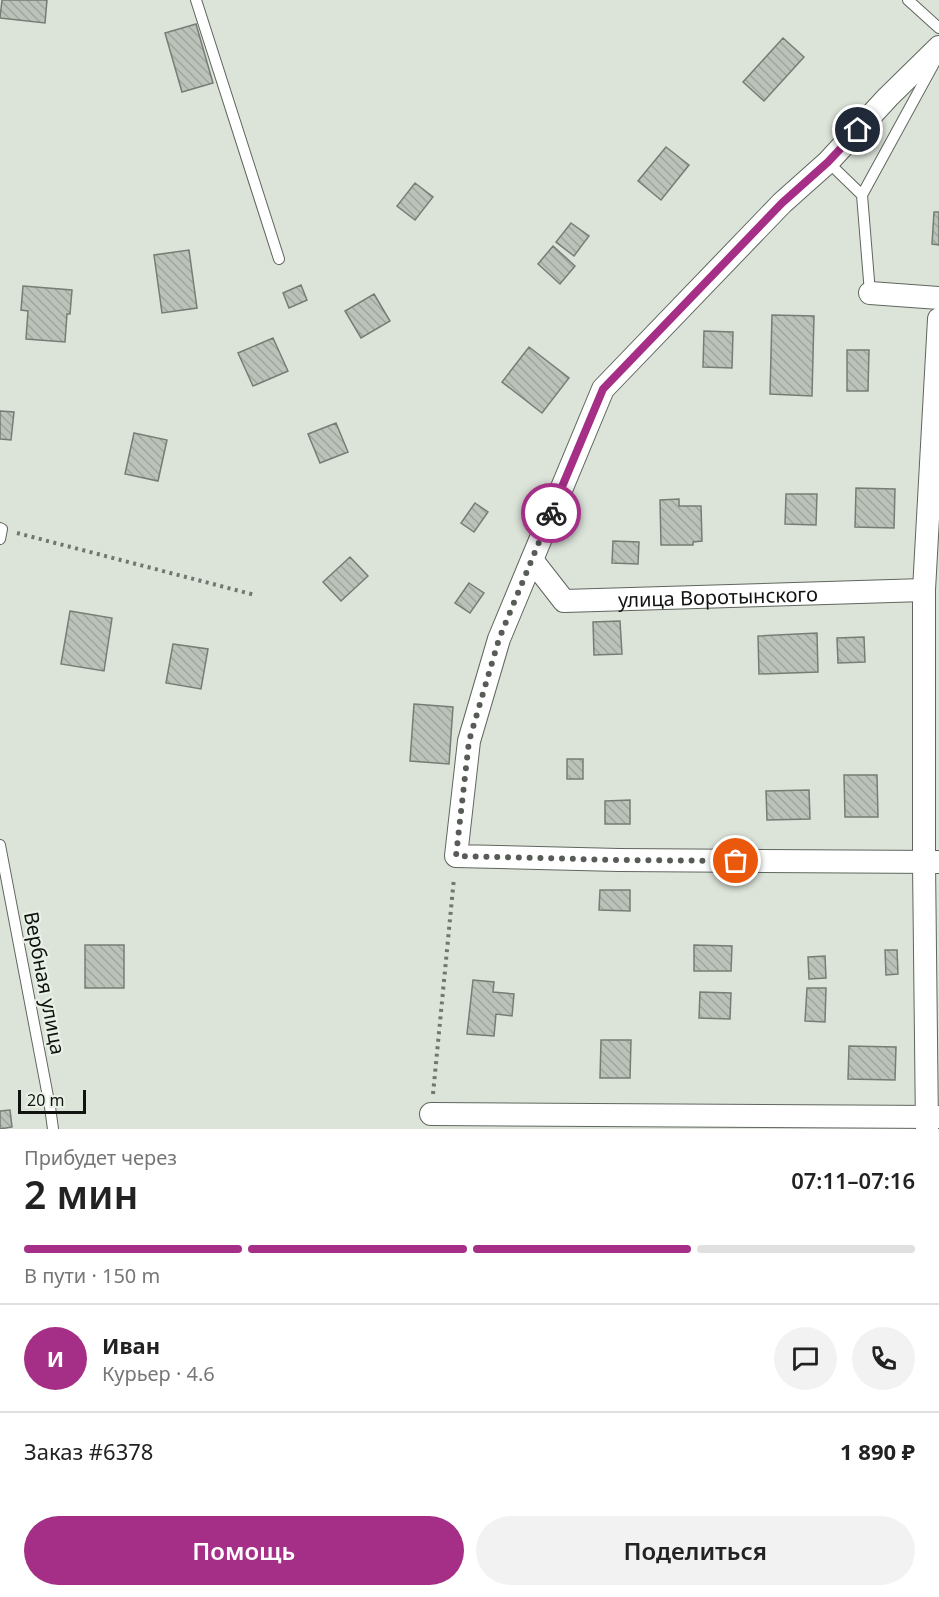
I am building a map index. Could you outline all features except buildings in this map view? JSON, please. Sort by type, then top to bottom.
[{"type":"street","points":[[931,862],[619,860],[456,856],[469,741],[499,639],[603,389],[782,203],[828,162],[939,47]]},
{"type":"street","points":[[870,293],[939,298]]},
{"type":"street","points":[[431,1114],[931,1121],[931,862],[924,590],[939,319]]},
{"type":"street","name":"улица Воротынского","points":[[532,560],[564,601],[924,590]]},
{"type":"lane","points":[[196,0],[279,259]]},
{"type":"lane","points":[[908,0],[939,28]]},
{"type":"lane","points":[[870,293],[862,195],[939,56]]},
{"type":"lane","points":[[828,162],[862,195]]},
{"type":"lane","name":"Вербная улица","points":[[0,845],[48,1095],[52,1129]]},
{"type":"path","points":[[1,532],[255,595]]},
{"type":"path","points":[[431,1114],[456,856]]},
{"type":"way so far","points":[[551,513],[499,639],[469,741],[456,856],[736,861]]},
{"type":"route","points":[[551,513],[603,389],[782,203],[828,162],[858,130]]}]
